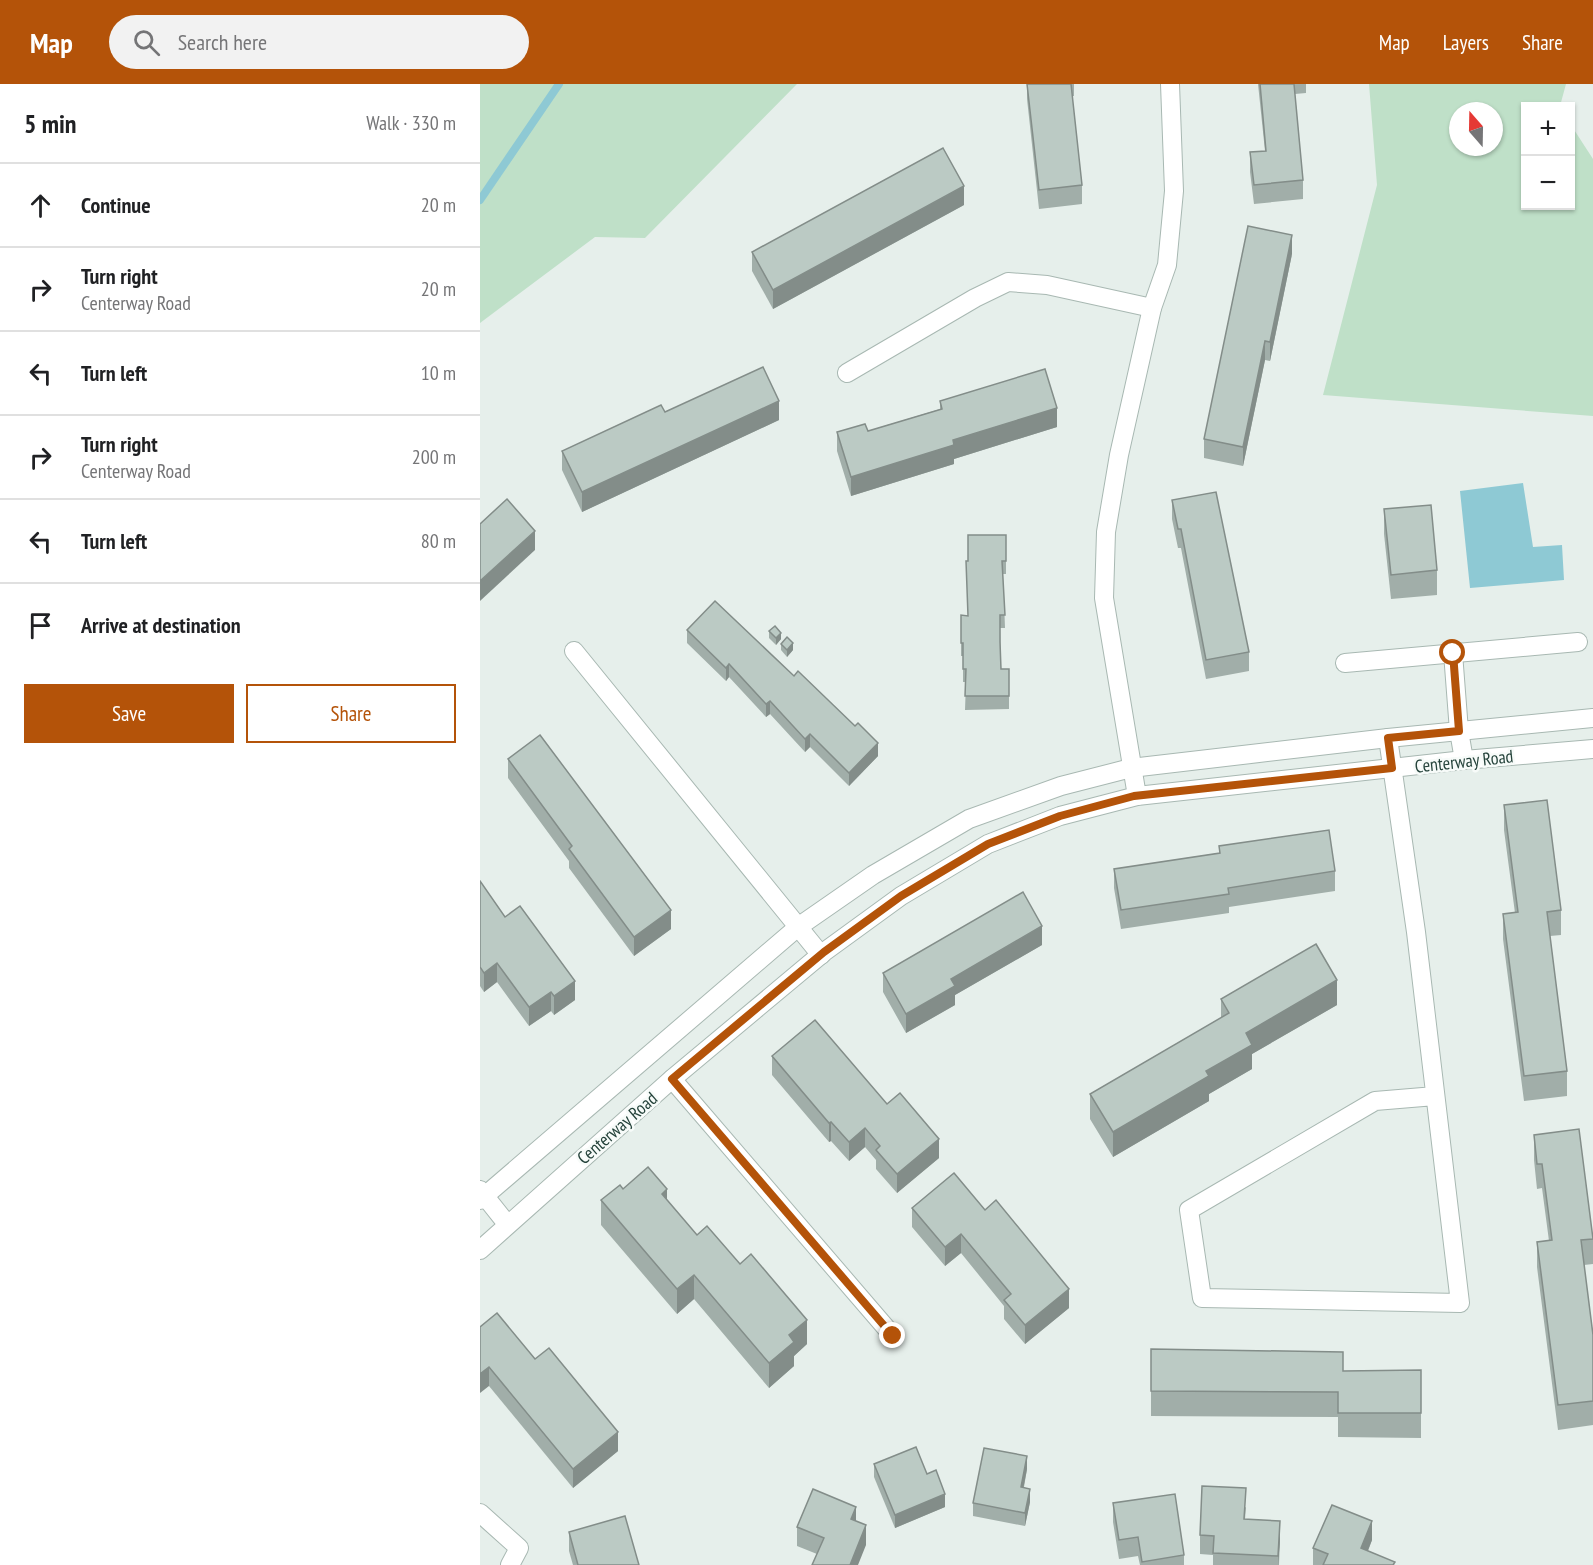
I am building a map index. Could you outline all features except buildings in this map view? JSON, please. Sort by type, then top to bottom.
[{"type":"street","points":[[1137,796],[1104,598],[1106,532],[1119,455],[1152,308],[1167,266],[1174,191],[1170,84]]},
{"type":"street","points":[[847,373],[975,298],[1008,282],[1047,285],[1152,308]]},
{"type":"street","points":[[1345,663],[1578,642]]},
{"type":"street","points":[[574,651],[821,955]]},
{"type":"street","points":[[1453,653],[1459,731],[1464,760]]},
{"type":"street","name":"Centerway Road","points":[[481,1195],[798,927],[873,875],[969,819],[1061,786],[1131,768],[1388,738],[1593,718]]},
{"type":"street","points":[[1388,738],[1416,932],[1460,1303],[1202,1298],[1196,1270],[1189,1210],[1375,1101],[1435,1096]]},
{"type":"street","name":"Centerway Road","points":[[480,1250],[672,1079],[821,955],[901,896],[988,844],[1060,816],[1137,796],[1593,748]]},
{"type":"street","points":[[672,1079],[893,1336]]},
{"type":"street","points":[[481,1195],[507,1224]]},
{"type":"street","points":[[480,1513],[519,1548],[510,1565]]},
{"type":"green space","points":[[480,84],[797,84],[645,238],[595,237],[480,323]]},
{"type":"green space","points":[[1369,84],[1566,84],[1561,102],[1521,102],[1521,210],[1575,210],[1575,131],[1593,159],[1593,416],[1323,395],[1377,185]]},
{"type":"water","points":[[1523,483],[1533,547],[1562,545],[1564,580],[1470,588],[1460,491]]},
{"type":"waterway","points":[[480,200],[559,84]]},
{"type":"route","points":[[893,1336],[672,1079],[824,952],[901,896],[988,844],[1060,816],[1134,796],[1392,768],[1388,738],[1459,731],[1453,653]]}]
